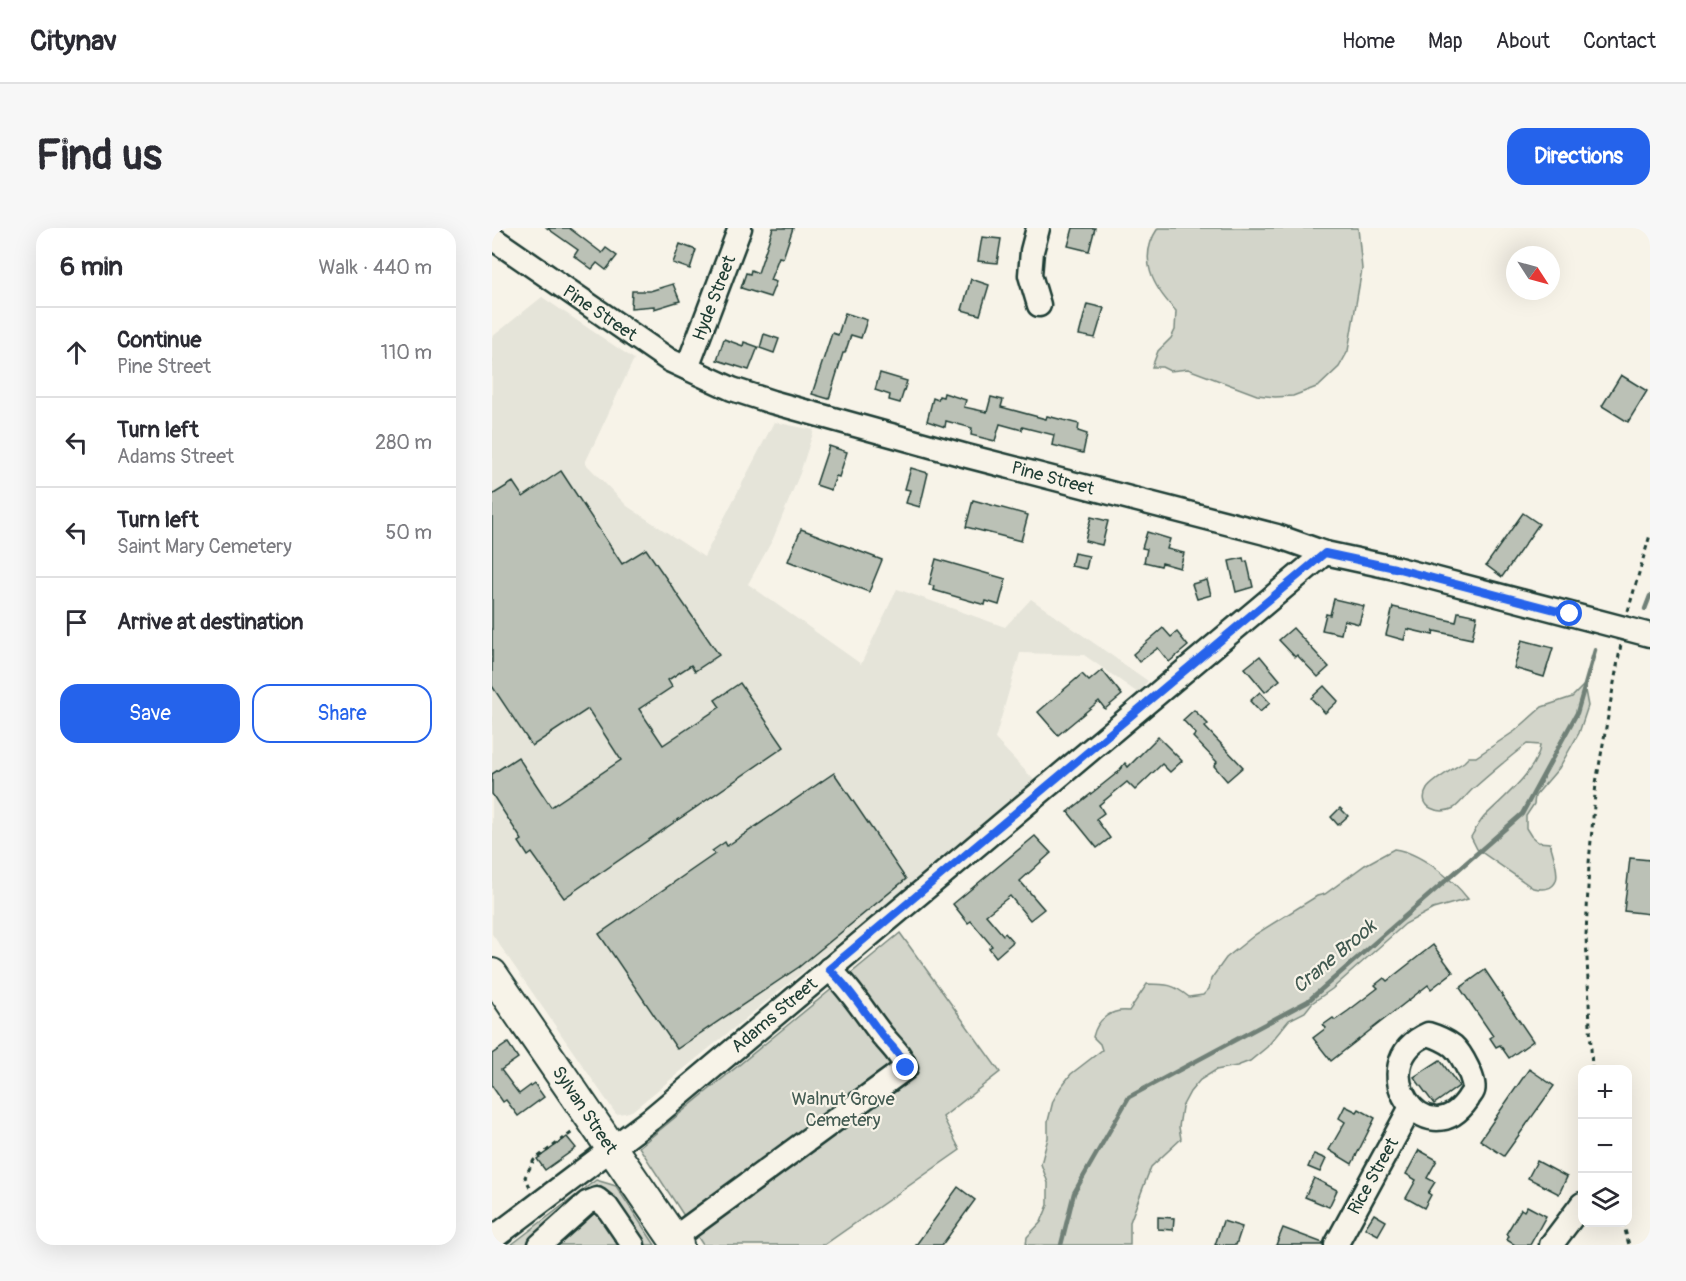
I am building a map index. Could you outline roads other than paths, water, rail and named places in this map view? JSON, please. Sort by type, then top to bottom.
[{"type":"main road","name":"Sylvan Street","points":[[492,974],[676,1241]]},
{"type":"street","name":"Hyde Street","points":[[687,368],[740,228]]},
{"type":"street","points":[[1038,228],[1032,251],[1030,275],[1039,305]]},
{"type":"street","name":"Pine Street","points":[[492,238],[669,360],[732,389],[772,402],[1277,536],[1325,553],[1395,568],[1650,635]]},
{"type":"street","name":"Adams Street","points":[[492,1239],[651,1119],[1325,553]]},
{"type":"street","points":[[676,1241],[906,1068],[902,1057],[882,1035],[842,981],[829,969]]},
{"type":"street","name":"Rice Street","points":[[1336,1245],[1411,1107]]},
{"type":"street","points":[[540,1245],[587,1203],[597,1199],[607,1207],[633,1245]]},
{"type":"street","points":[[1551,1245],[1578,1209]]},
{"type":"waterway","name":"Crane Brook","points":[[1645,609],[1650,596]]},
{"type":"waterway","name":"Crane Brook","points":[[1061,1245],[1074,1193],[1129,1097],[1308,1001],[1522,814],[1577,713],[1595,650]]},
{"type":"park label","name":"Walnut Grove Cemetery","points":[[843,1109]]}]
